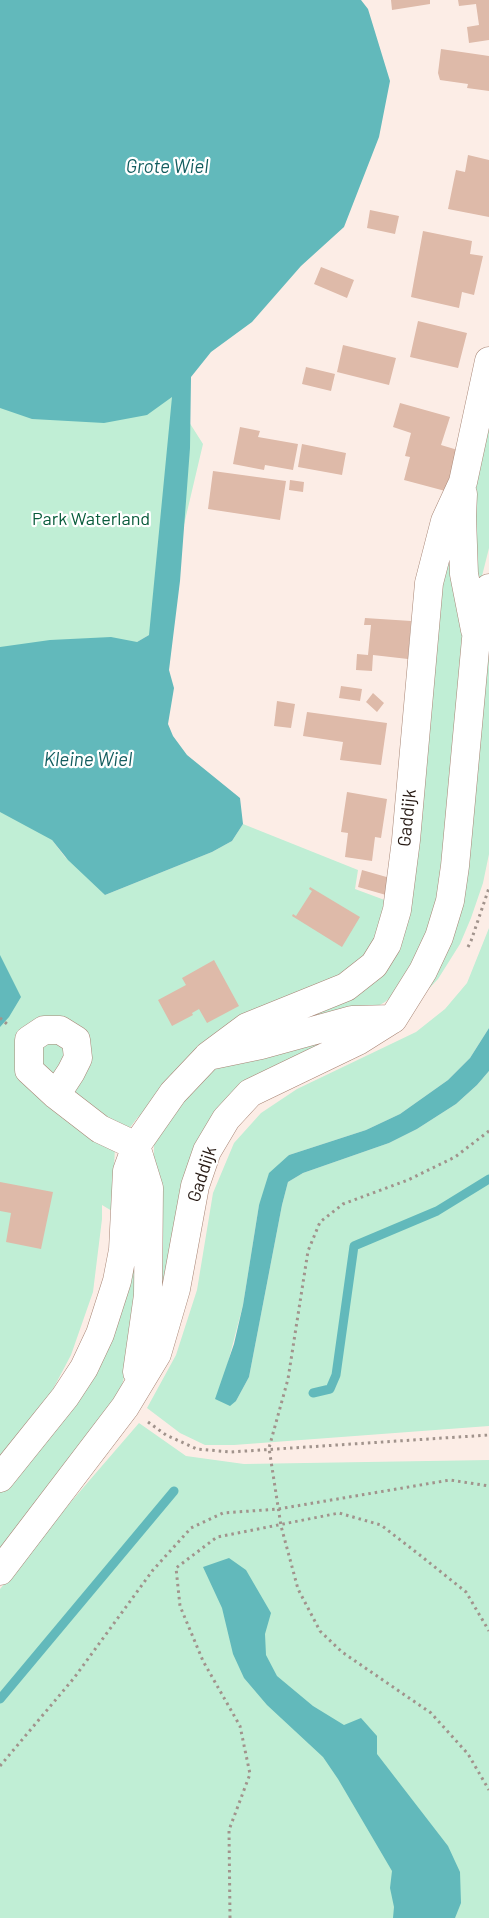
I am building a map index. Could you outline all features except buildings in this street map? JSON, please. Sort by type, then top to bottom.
[{"type":"street","name":"Gaddijk","points":[[476,639],[464,574],[463,482],[489,361]]},
{"type":"street","name":"Gaddijk","points":[[0,1478],[66,1397],[84,1368],[100,1334],[117,1281],[123,1250],[126,1171],[136,1146],[173,1093],[208,1056],[247,1027],[346,987],[374,965],[387,944],[397,910],[406,840],[428,583],[445,521],[463,482]]},
{"type":"street","name":"Gaddijk","points":[[0,1571],[125,1407],[156,1354],[176,1289],[195,1186],[207,1151],[226,1119],[250,1093],[358,1041],[393,1020],[423,971],[435,946],[450,901],[455,866],[476,639],[489,588]]},
{"type":"street","points":[[208,1056],[261,1045],[352,1020],[393,1020]]},
{"type":"street","points":[[56,1095],[100,1129],[136,1146]]},
{"type":"street","name":"Gaddijk","points":[[135,1389],[148,1295],[149,1247],[149,1188],[136,1146]]},
{"type":"path","points":[[0,1018],[7,1025]]},
{"type":"path","points":[[489,1131],[455,1157],[408,1180],[343,1204],[320,1222],[308,1251],[288,1379],[269,1448],[281,1526],[298,1589],[320,1631],[342,1652],[431,1713],[468,1754],[489,1790]]},
{"type":"path","points":[[146,1420],[166,1435],[197,1449],[231,1452],[489,1435]]},
{"type":"path","points":[[0,1766],[74,1678],[153,1570],[191,1528],[223,1513],[278,1509],[450,1480],[489,1486]]},
{"type":"path","points":[[230,1918],[229,1830],[250,1774],[240,1726],[203,1661],[180,1606],[176,1568],[217,1537],[281,1526],[339,1513],[381,1525],[466,1592],[489,1631]]},
{"type":"green space","name":"Park Waterland","points":[[170,392],[203,444],[158,635],[149,635],[137,642],[52,840],[65,857],[94,879],[105,895],[212,852],[232,841],[243,824],[358,870],[355,889],[390,902],[366,962],[138,1117],[115,1147],[112,1211],[102,1205],[93,1292],[71,1355],[43,1408],[0,1465],[0,407]]},
{"type":"green space","points":[[489,405],[489,548],[475,604],[470,494]]},
{"type":"green space","points":[[449,534],[469,644],[449,865],[432,936],[396,992],[385,1002],[371,1010],[247,1037],[372,979]]},
{"type":"green space","points":[[489,618],[489,854],[483,883],[460,944],[438,979],[422,996],[432,968]]},
{"type":"green space","points":[[489,928],[489,1028],[470,1058],[448,1080],[400,1114],[366,1130],[289,1155],[259,1205],[243,1305],[226,1370],[236,1401],[249,1377],[288,1182],[303,1173],[389,1143],[417,1129],[456,1104],[489,1071],[489,1426],[234,1445],[205,1445],[180,1433],[147,1408],[176,1355],[197,1290],[213,1193],[234,1143],[261,1113],[297,1089],[416,1032],[445,1009],[467,983]]},
{"type":"green space","points":[[357,1024],[219,1109],[168,1287],[152,1290],[154,1144],[167,1110],[212,1066]]},
{"type":"green space","points":[[141,1184],[131,1350],[121,1389],[116,1401],[0,1556],[0,1490],[71,1402]]},
{"type":"green space","points":[[139,1423],[186,1456],[244,1464],[489,1460],[489,1918],[0,1918],[0,1589],[70,1503]]},
{"type":"water","name":"Grote Wiel","points":[[0,0],[361,0],[368,9],[390,81],[379,137],[344,227],[301,266],[252,322],[211,352],[191,377],[190,448],[180,581],[169,670],[174,688],[168,724],[173,736],[187,755],[240,798],[243,824],[232,841],[212,852],[105,895],[68,860],[52,840],[0,812],[0,647],[50,640],[111,637],[137,642],[149,635],[172,397],[147,415],[104,423],[32,419],[0,408]]},
{"type":"water","points":[[0,955],[21,997],[9,1017],[0,1027]]},
{"type":"water","points":[[489,1028],[489,1071],[456,1104],[417,1129],[389,1143],[303,1173],[288,1182],[249,1377],[236,1401],[230,1406],[215,1399],[234,1344],[243,1305],[259,1205],[269,1173],[289,1155],[366,1130],[400,1114],[448,1080],[470,1058]]},
{"type":"water","points":[[229,1558],[246,1570],[271,1613],[265,1634],[266,1655],[277,1676],[313,1706],[344,1725],[361,1718],[377,1736],[377,1754],[448,1846],[460,1872],[461,1903],[455,1918],[393,1918],[394,1907],[390,1888],[392,1871],[338,1779],[323,1757],[267,1705],[244,1678],[233,1654],[222,1608],[203,1567]]},
{"type":"waterway","points":[[313,1393],[330,1389],[336,1375],[354,1246],[437,1211],[489,1179]]},
{"type":"waterway","points":[[0,1699],[174,1491]]},
{"type":"water label","name":"Kleine Wiel","points":[[88,760]]}]
